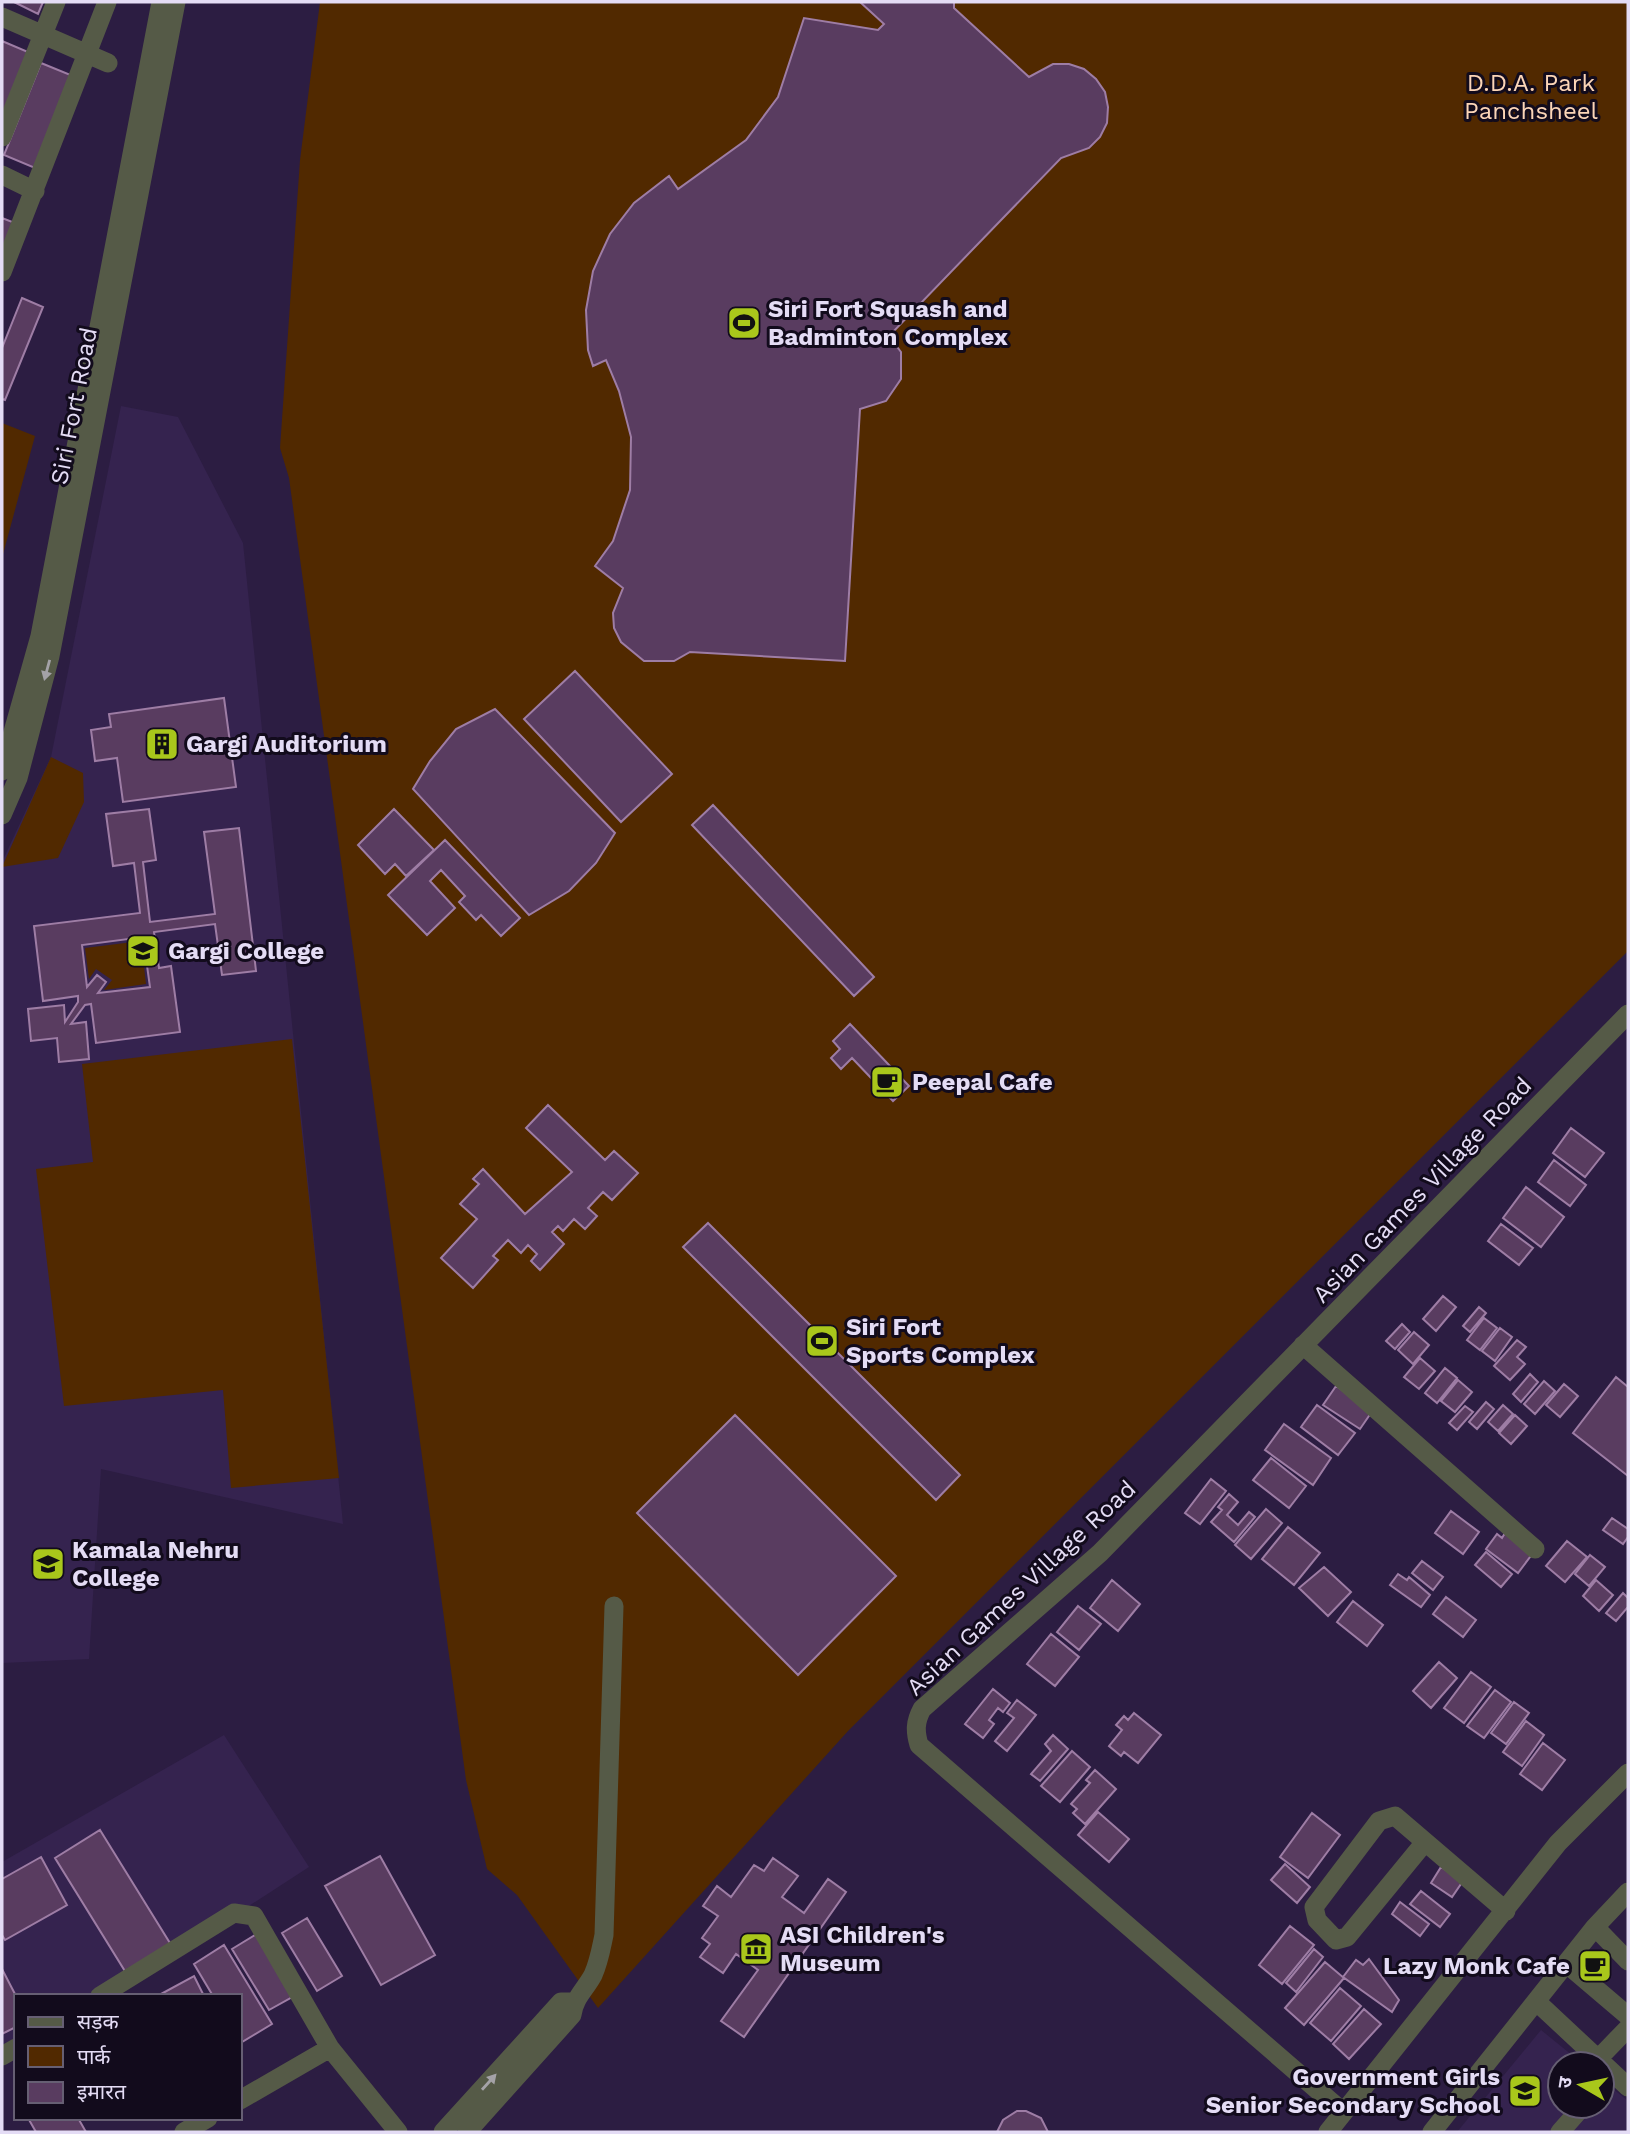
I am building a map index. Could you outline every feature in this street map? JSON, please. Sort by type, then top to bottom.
[{"type":"street","points":[[2,137],[56,2]]},
{"type":"street","points":[[2,272],[107,2]]},
{"type":"street","name":"Siri Fort Road","points":[[2,771],[40,636],[161,2]]},
{"type":"street","name":"Siri Fort Road","points":[[2,815],[18,778],[50,656],[176,2]]},
{"type":"street","points":[[2,17],[107,63]]},
{"type":"street","points":[[2,175],[35,191]]},
{"type":"street","name":"Asian Games Village Road","points":[[1343,2112],[919,1745],[915,1732],[922,1709],[1100,1553],[1628,1014]]},
{"type":"street","points":[[1303,1345],[1535,1549]]},
{"type":"street","points":[[467,2132],[572,2015],[573,2002],[593,1974],[604,1935],[614,1606]]},
{"type":"street","points":[[1328,2132],[1559,1843],[1628,1773]]},
{"type":"street","points":[[1425,1842],[1348,1937],[1336,1940],[1317,1920],[1314,1907],[1380,1821],[1395,1816],[1506,1911]]},
{"type":"street","points":[[1432,2132],[1538,2003],[1595,1927],[1628,1892]]},
{"type":"street","points":[[103,1994],[234,1913],[254,1916],[330,2048],[398,2132]]},
{"type":"street","points":[[1595,1927],[1628,1961]]},
{"type":"street","points":[[1568,1965],[1628,2016]]},
{"type":"street","points":[[443,2132],[561,2002],[573,2002]]},
{"type":"street","points":[[1538,2003],[1583,2050]]},
{"type":"street","points":[[1616,2050],[1628,2028]]},
{"type":"street","points":[[242,2099],[330,2048]]},
{"type":"street","points":[[184,2132],[205,2120]]},
{"type":"shaded area","name":"Gargi College","points":[[121,406],[178,417],[243,543],[343,1524],[101,1469],[89,1659],[2,1663],[2,862],[51,757]]},
{"type":"shaded area","points":[[224,1735],[309,1867],[113,1994],[14,1994],[14,2058],[2,2066],[2,1862]]},
{"type":"shaded area","name":"Government Girls Senior Secondary School","points":[[1541,2030],[1566,2050],[1546,2050],[1546,2120],[1616,2120],[1616,2091],[1628,2101],[1628,2132],[1457,2132]]},
{"type":"green space","name":"Siri Fort Sports Complex","points":[[320,2],[1628,2],[1628,951],[848,1731],[598,2008],[517,1895],[487,1869],[466,1780],[289,478],[280,448],[300,160]]},
{"type":"green space","points":[[2,423],[35,436],[2,558]]},
{"type":"green space","points":[[51,757],[83,773],[84,802],[58,858],[2,867]]},
{"type":"green space","points":[[141,941],[146,984],[104,990],[112,980],[96,969],[89,979],[85,948]]},
{"type":"green space","points":[[292,1039],[339,1478],[231,1488],[223,1390],[64,1406],[36,1169],[93,1162],[82,1064]]},
{"type":"building","points":[[14,2],[43,2],[38,14]]},
{"type":"building","name":"Siri Fort Squash and Badminton Complex","points":[[860,2],[954,2],[954,8],[1029,77],[1053,64],[1069,64],[1084,69],[1096,79],[1105,92],[1107,123],[1100,137],[1089,148],[1061,158],[889,336],[901,352],[901,379],[886,401],[860,409],[845,661],[690,652],[674,661],[644,661],[621,642],[614,628],[613,613],[623,588],[595,566],[613,541],[630,490],[631,437],[619,391],[606,360],[593,366],[588,350],[586,310],[593,271],[610,234],[634,203],[669,176],[678,189],[746,140],[778,97],[804,18],[878,30],[884,24]]},
{"type":"building","points":[[2,41],[28,52],[2,117]]},
{"type":"building","points":[[41,63],[73,76],[35,168],[4,155]]},
{"type":"building","points":[[2,218],[15,223],[2,256]]},
{"type":"building","points":[[22,298],[43,307],[5,400],[2,399],[2,348]]},
{"type":"building","points":[[575,671],[672,774],[621,822],[524,719]]},
{"type":"building","name":"Gargi Auditorium","points":[[224,698],[236,787],[123,802],[117,758],[95,761],[91,730],[111,727],[109,714]]},
{"type":"building","points":[[495,709],[615,833],[596,863],[569,891],[529,915],[413,789],[430,761],[456,729]]},
{"type":"building","points":[[713,805],[874,977],[854,996],[692,825]]},
{"type":"building","points":[[149,809],[156,860],[143,862],[150,922],[215,914],[204,832],[239,828],[256,971],[222,975],[215,924],[154,932],[159,968],[171,966],[180,1032],[96,1043],[91,1004],[85,1005],[71,1024],[86,1022],[89,1059],[59,1062],[57,1038],[31,1041],[28,1009],[64,1005],[65,1022],[78,1002],[78,996],[43,1001],[34,926],[140,913],[134,863],[113,866],[106,814]],"holes":[[[143,937],[150,987],[98,993],[106,982],[97,975],[87,987],[82,945]]]},
{"type":"building","points":[[394,809],[434,850],[406,876],[395,864],[385,874],[358,845]]},
{"type":"building","points":[[445,840],[520,918],[501,936],[481,915],[476,920],[459,902],[465,896],[441,870],[430,881],[455,908],[427,935],[388,895]]},
{"type":"building","points":[[850,1024],[909,1086],[893,1101],[852,1058],[841,1069],[831,1058],[840,1049],[833,1041]]},
{"type":"building","points":[[548,1105],[605,1160],[614,1151],[638,1173],[612,1200],[603,1192],[588,1208],[597,1216],[585,1229],[574,1219],[563,1231],[558,1226],[552,1232],[564,1244],[540,1270],[531,1261],[537,1254],[528,1245],[521,1253],[508,1240],[493,1256],[498,1260],[473,1288],[441,1258],[477,1219],[460,1204],[479,1184],[473,1179],[483,1169],[525,1214],[572,1172],[526,1128]]},
{"type":"building","points":[[1571,1128],[1604,1153],[1585,1177],[1553,1153]]},
{"type":"building","points":[[1554,1160],[1586,1185],[1570,1206],[1538,1182]]},
{"type":"building","points":[[1526,1187],[1564,1217],[1541,1247],[1503,1218]]},
{"type":"building","points":[[708,1223],[960,1475],[936,1500],[683,1247]]},
{"type":"building","points":[[1501,1224],[1533,1248],[1519,1265],[1488,1241]]},
{"type":"building","points":[[1443,1296],[1456,1307],[1436,1331],[1423,1319]]},
{"type":"building","points":[[1479,1307],[1486,1313],[1470,1332],[1463,1326]]},
{"type":"building","points":[[1484,1318],[1497,1328],[1480,1350],[1467,1340]]},
{"type":"building","points":[[1402,1324],[1410,1332],[1395,1349],[1386,1341]]},
{"type":"building","points":[[1500,1328],[1512,1337],[1495,1361],[1482,1351]]},
{"type":"building","points":[[1414,1332],[1429,1345],[1413,1364],[1398,1350]]},
{"type":"building","points":[[1517,1340],[1526,1347],[1517,1357],[1525,1364],[1510,1380],[1494,1366]]},
{"type":"building","points":[[1420,1358],[1435,1371],[1419,1389],[1404,1377]]},
{"type":"building","points":[[1445,1368],[1457,1378],[1437,1403],[1425,1393]]},
{"type":"building","points":[[1530,1374],[1538,1382],[1521,1402],[1513,1394]]},
{"type":"building","points":[[1616,1377],[1628,1387],[1628,1476],[1573,1433]]},
{"type":"building","points":[[1458,1380],[1472,1392],[1455,1412],[1441,1401]]},
{"type":"building","points":[[1544,1381],[1555,1391],[1535,1414],[1524,1404]]},
{"type":"building","points":[[1564,1384],[1578,1396],[1560,1417],[1546,1405]]},
{"type":"building","points":[[1336,1386],[1373,1410],[1360,1429],[1323,1405]]},
{"type":"building","points":[[1486,1402],[1494,1409],[1477,1429],[1469,1422]]},
{"type":"building","points":[[1317,1405],[1355,1433],[1338,1455],[1301,1427]]},
{"type":"building","points":[[1503,1405],[1513,1414],[1498,1431],[1488,1422]]},
{"type":"building","points":[[1465,1406],[1473,1412],[1457,1430],[1449,1423]]},
{"type":"building","points":[[735,1415],[896,1576],[798,1675],[637,1513]]},
{"type":"building","points":[[1515,1415],[1527,1426],[1511,1444],[1499,1433]]},
{"type":"building","points":[[1284,1424],[1331,1458],[1313,1485],[1265,1450]]},
{"type":"building","points":[[1271,1458],[1306,1486],[1289,1508],[1253,1480]]},
{"type":"building","points":[[1211,1479],[1226,1491],[1200,1524],[1185,1513]]},
{"type":"building","points":[[1229,1494],[1238,1502],[1227,1515],[1238,1525],[1249,1512],[1255,1517],[1234,1542],[1211,1522],[1222,1510],[1218,1507]]},
{"type":"building","points":[[1266,1509],[1282,1523],[1251,1559],[1235,1545]]},
{"type":"building","points":[[1451,1511],[1479,1532],[1463,1554],[1435,1533]]},
{"type":"building","points":[[1612,1518],[1628,1529],[1628,1537],[1623,1544],[1603,1530]]},
{"type":"building","points":[[1288,1527],[1320,1553],[1294,1585],[1262,1559]]},
{"type":"building","points":[[1505,1533],[1533,1553],[1518,1573],[1486,1549],[1497,1534],[1502,1538]]},
{"type":"building","points":[[1567,1541],[1587,1557],[1565,1582],[1546,1566]]},
{"type":"building","points":[[1486,1552],[1512,1574],[1501,1587],[1475,1565]]},
{"type":"building","points":[[1590,1555],[1605,1567],[1589,1586],[1575,1574]]},
{"type":"building","points":[[1422,1561],[1443,1577],[1433,1590],[1412,1573]]},
{"type":"building","points":[[1324,1567],[1351,1592],[1328,1616],[1299,1588]]},
{"type":"building","points":[[1398,1574],[1407,1580],[1409,1577],[1430,1595],[1421,1607],[1390,1585]]},
{"type":"building","points":[[1112,1580],[1140,1604],[1118,1631],[1090,1608]]},
{"type":"building","points":[[1596,1580],[1613,1595],[1599,1611],[1583,1596]]},
{"type":"building","points":[[1623,1593],[1628,1598],[1628,1607],[1616,1621],[1606,1613]]},
{"type":"building","points":[[1446,1597],[1476,1620],[1463,1637],[1433,1614]]},
{"type":"building","points":[[1353,1601],[1383,1625],[1367,1646],[1337,1622]]},
{"type":"building","points":[[1078,1606],[1101,1624],[1079,1650],[1057,1632]]},
{"type":"building","points":[[1051,1634],[1079,1657],[1055,1686],[1027,1664]]},
{"type":"building","points":[[1439,1662],[1457,1678],[1431,1708],[1413,1691]]},
{"type":"building","points":[[1471,1672],[1491,1687],[1464,1723],[1444,1708]]},
{"type":"building","points":[[993,1689],[1010,1703],[1003,1712],[998,1708],[989,1720],[994,1724],[983,1738],[965,1724]]},
{"type":"building","points":[[1495,1690],[1511,1702],[1484,1738],[1467,1726]]},
{"type":"building","points":[[1017,1700],[1036,1715],[1007,1751],[995,1741],[1014,1718],[1007,1713]]},
{"type":"building","points":[[1514,1702],[1529,1713],[1506,1744],[1491,1733]]},
{"type":"building","points":[[1134,1713],[1161,1735],[1138,1763],[1124,1752],[1121,1756],[1109,1746],[1122,1730],[1116,1725],[1124,1716],[1128,1720]]},
{"type":"building","points":[[1526,1721],[1544,1735],[1522,1766],[1503,1752]]},
{"type":"building","points":[[1053,1735],[1068,1749],[1040,1781],[1031,1774],[1051,1751],[1045,1744]]},
{"type":"building","points":[[1543,1743],[1565,1760],[1542,1790],[1520,1774]]},
{"type":"building","points":[[1072,1751],[1090,1767],[1060,1802],[1041,1786]]},
{"type":"building","points":[[1095,1770],[1116,1789],[1085,1824],[1073,1813],[1077,1809],[1071,1804],[1090,1783],[1086,1780]]},
{"type":"building","points":[[1098,1812],[1129,1839],[1109,1862],[1078,1835]]},
{"type":"building","points":[[1312,1813],[1340,1835],[1308,1878],[1280,1857]]},
{"type":"building","points":[[100,1830],[173,1948],[128,1976],[55,1858]]},
{"type":"building","points":[[380,1856],[435,1955],[381,1985],[325,1886]]},
{"type":"building","points":[[41,1857],[67,1905],[5,1940],[2,1935],[2,1879]]},
{"type":"building","name":"ASI Children's Museum","points":[[773,1858],[798,1876],[782,1897],[804,1913],[828,1879],[846,1892],[744,2037],[721,2021],[758,1970],[736,1954],[723,1973],[700,1957],[710,1944],[702,1938],[718,1916],[703,1906],[717,1886],[731,1897],[754,1865],[764,1871]]},
{"type":"building","points":[[1285,1864],[1310,1887],[1297,1903],[1271,1880]]},
{"type":"building","points":[[1441,1867],[1463,1881],[1452,1897],[1431,1883]]},
{"type":"building","points":[[1421,1891],[1450,1914],[1440,1927],[1410,1904]]},
{"type":"building","points":[[1400,1902],[1429,1924],[1420,1936],[1392,1914]]},
{"type":"building","points":[[307,1918],[342,1976],[317,1991],[282,1933]]},
{"type":"building","points":[[1290,1926],[1314,1945],[1282,1984],[1259,1965]]},
{"type":"building","points":[[260,1932],[294,1996],[269,2010],[232,1949]]},
{"type":"building","points":[[224,1945],[272,2024],[242,2042],[242,1994],[212,1994],[194,1964]]},
{"type":"building","points":[[1314,1949],[1323,1957],[1296,1992],[1286,1983]]},
{"type":"building","points":[[1369,1959],[1399,2000],[1392,2012],[1343,1977],[1356,1960],[1363,1965]]},
{"type":"building","points":[[1325,1962],[1344,1978],[1304,2025],[1285,2008]]},
{"type":"building","points":[[2,1969],[15,1994],[14,2028],[2,2034]]},
{"type":"building","points":[[194,1976],[203,1994],[161,1994]]},
{"type":"building","points":[[1340,1988],[1361,2006],[1331,2041],[1310,2023]]},
{"type":"building","points":[[1364,2009],[1381,2024],[1349,2059],[1333,2044]]},
{"type":"building","points":[[1017,2111],[1026,2111],[1041,2118],[1048,2132],[997,2132],[1003,2120]]},
{"type":"building","points":[[29,2120],[79,2120],[86,2132],[36,2132]]},
{"type":"place","name":"Siri Fort Squash and Badminton Complex","points":[[744,323]]},
{"type":"place","name":"Gargi Auditorium","points":[[162,744]]},
{"type":"place","name":"Gargi College","points":[[143,951]]},
{"type":"place","name":"Peepal Cafe","points":[[887,1082]]},
{"type":"place","name":"Siri Fort Sports Complex","points":[[822,1341]]},
{"type":"place","name":"Kamala Nehru College","points":[[48,1564]]},
{"type":"place","name":"ASI Children's Museum","points":[[756,1949]]},
{"type":"place","name":"Lazy Monk Cafe","points":[[1595,1966]]},
{"type":"place","name":"Government Girls Senior Secondary School","points":[[1525,2091]]},
{"type":"park label","name":"D.D.A. Park Panchsheel","points":[[1531,97]]}]
